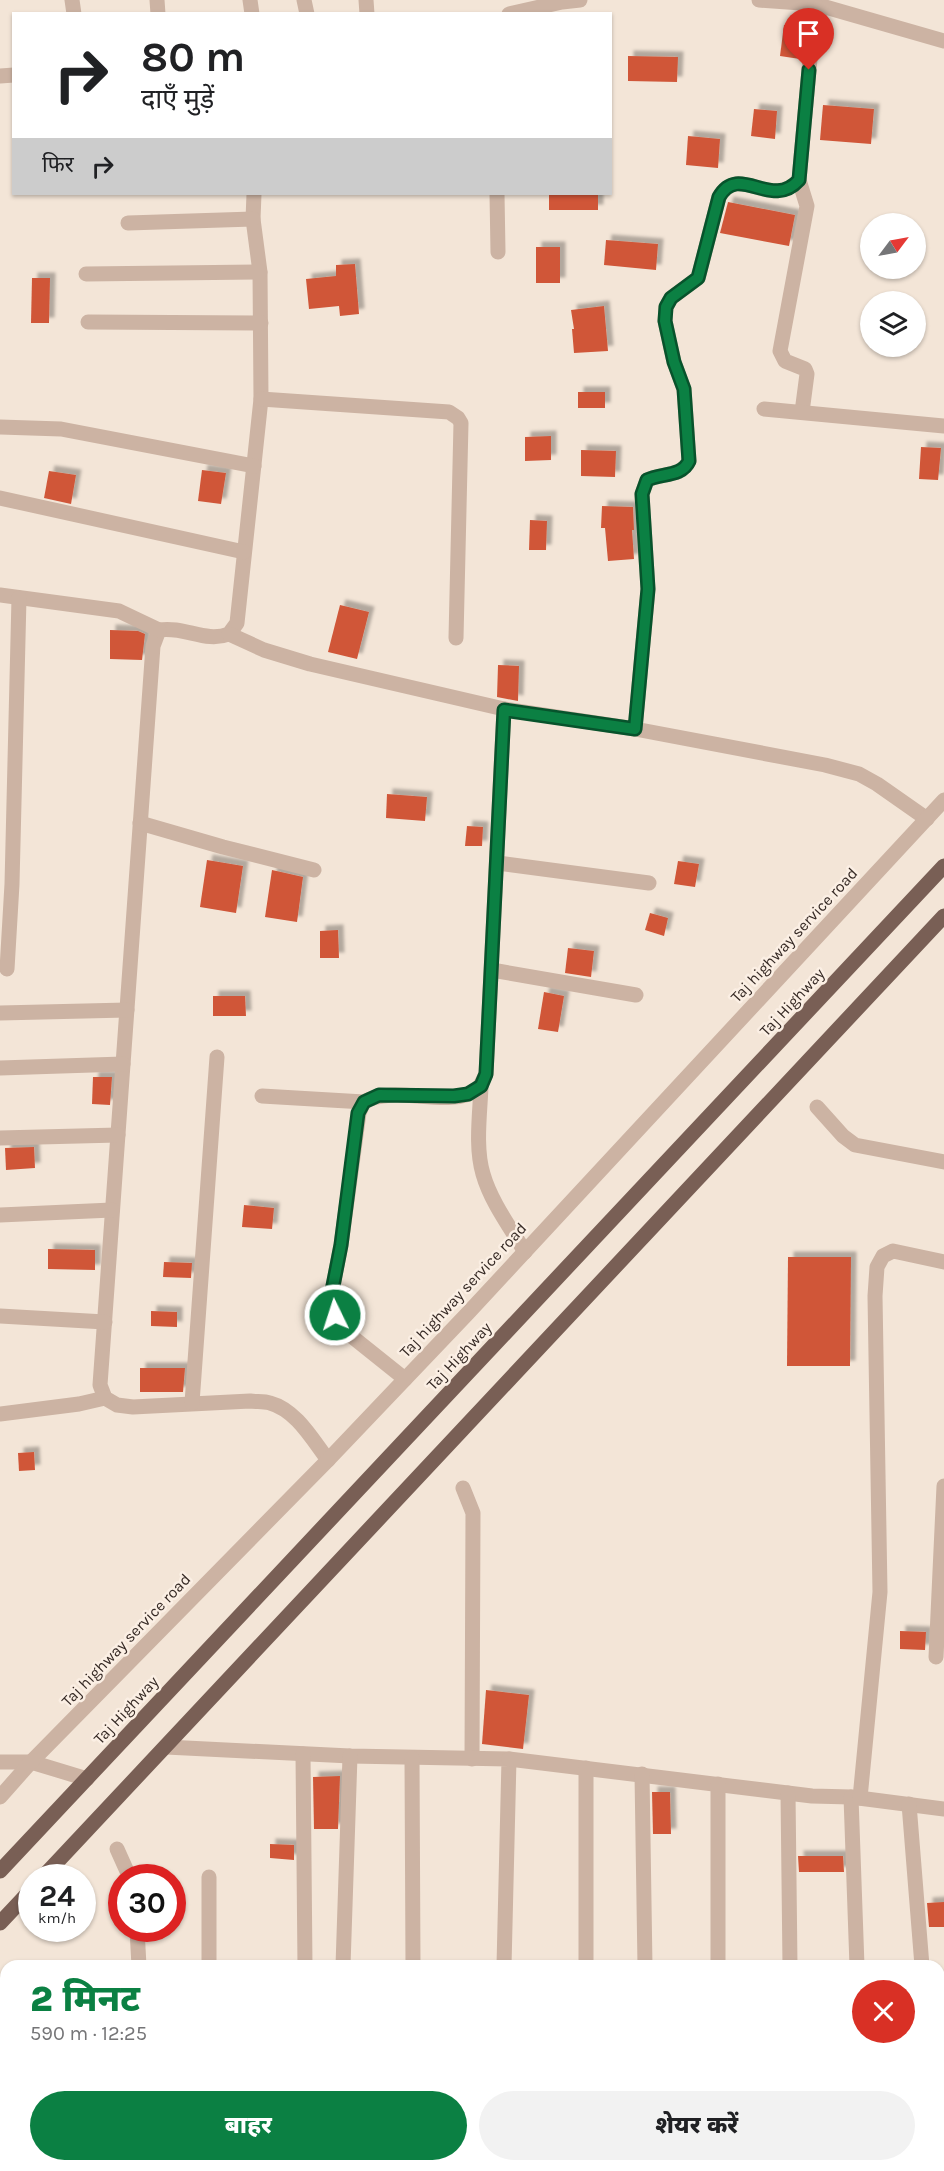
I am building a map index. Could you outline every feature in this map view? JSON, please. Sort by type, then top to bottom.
[{"type":"main road","name":"Taj Highway","points":[[0,1871],[944,866]]},
{"type":"main road","points":[[55,1864],[944,916]]},
{"type":"main road","points":[[0,1923],[18,1904]]},
{"type":"street","points":[[516,12],[562,1],[580,0]]},
{"type":"street","points":[[759,0],[815,4],[944,41]]},
{"type":"street","points":[[802,412],[807,374],[805,369],[785,360],[780,351],[807,206],[799,180],[815,4]]},
{"type":"street","points":[[635,729],[648,589],[642,494],[647,480],[677,472],[687,466],[689,461],[684,389],[674,362],[665,321],[666,307],[671,298],[698,278],[719,197],[723,191],[729,186],[739,184],[778,192],[793,187],[799,180]]},
{"type":"street","points":[[0,595],[119,611],[159,630],[172,628],[217,639],[230,634],[237,622],[261,399],[261,272],[253,219],[254,195]]},
{"type":"street","points":[[497,195],[498,252]]},
{"type":"street","points":[[128,223],[253,219]]},
{"type":"street","points":[[86,274],[261,272]]},
{"type":"street","points":[[88,322],[261,323]]},
{"type":"street","points":[[261,399],[449,412],[458,418],[461,423],[456,638]]},
{"type":"street","points":[[764,409],[944,426]]},
{"type":"street","points":[[0,427],[61,429],[254,466]]},
{"type":"street","points":[[0,498],[244,552]]},
{"type":"street","points":[[7,969],[6,884],[19,598]]},
{"type":"street","points":[[159,630],[153,646],[100,1385],[105,1398],[117,1406],[250,1401],[269,1403],[287,1411],[302,1426],[328,1460]]},
{"type":"street","points":[[230,634],[264,650],[310,664],[504,710],[635,729],[825,765],[860,774],[927,819]]},
{"type":"street","points":[[504,710],[492,970],[486,1074],[481,1086],[479,1154],[483,1174],[494,1202],[525,1252]]},
{"type":"street","name":"Taj highway service road","points":[[0,1797],[31,1762],[328,1460],[525,1252],[944,800]]},
{"type":"street","points":[[140,823],[223,848],[314,870]]},
{"type":"street","points":[[498,863],[649,883]]},
{"type":"street","points":[[492,970],[636,995]]},
{"type":"street","points":[[0,1013],[126,1010]]},
{"type":"street","points":[[192,1403],[217,1057]]},
{"type":"street","points":[[0,1068],[123,1064]]},
{"type":"street","points":[[262,1096],[364,1102],[379,1095],[454,1096],[475,1091],[481,1086]]},
{"type":"street","points":[[364,1102],[358,1113],[341,1245],[332,1291],[335,1315],[350,1335],[405,1378]]},
{"type":"street","points":[[817,1107],[843,1136],[855,1145],[944,1162]]},
{"type":"street","points":[[0,1138],[118,1135]]},
{"type":"street","points":[[0,1215],[112,1210]]},
{"type":"street","points":[[857,1960],[855,1798],[880,1592],[875,1296],[877,1267],[883,1256],[893,1251],[944,1262]]},
{"type":"street","points":[[0,1316],[105,1322]]},
{"type":"street","points":[[0,1414],[68,1406],[105,1398]]},
{"type":"street","points":[[936,1657],[944,1486]]},
{"type":"street","points":[[463,1488],[473,1513],[472,1759]]},
{"type":"street","points":[[166,1747],[350,1756],[509,1760],[944,1809]]},
{"type":"street","points":[[303,1754],[305,1960]]},
{"type":"street","points":[[343,1960],[350,1756]]},
{"type":"street","points":[[412,1758],[413,1960]]},
{"type":"street","points":[[504,1960],[509,1760]]},
{"type":"street","points":[[0,1762],[31,1762],[87,1779]]},
{"type":"street","points":[[586,1768],[586,1960]]},
{"type":"street","points":[[642,1774],[645,1960]]},
{"type":"street","points":[[718,1784],[718,1960]]},
{"type":"street","points":[[788,1793],[790,1960]]},
{"type":"street","points":[[909,1804],[922,1960]]},
{"type":"street","points":[[117,1849],[124,1864]]},
{"type":"street","points":[[209,1877],[209,1960]]},
{"type":"street","points":[[138,1942],[139,1960]]},
{"type":"building","points":[[784,25],[803,28],[800,59],[780,56]]},
{"type":"building","points":[[628,56],[678,57],[677,82],[628,81]]},
{"type":"building","points":[[823,105],[874,109],[871,144],[820,140]]},
{"type":"building","points":[[754,109],[777,111],[775,139],[751,136]]},
{"type":"building","points":[[688,136],[720,139],[718,168],[686,165]]},
{"type":"building","points":[[549,195],[598,195],[598,210],[549,210]]},
{"type":"building","points":[[728,202],[795,215],[789,246],[720,233]]},
{"type":"building","points":[[606,240],[658,244],[656,270],[604,265]]},
{"type":"building","points":[[536,247],[560,247],[560,283],[536,283]]},
{"type":"building","points":[[355,264],[359,314],[340,316],[339,306],[309,309],[306,279],[336,276],[336,265]]},
{"type":"building","points":[[32,278],[50,278],[49,323],[31,323]]},
{"type":"building","points":[[604,306],[608,351],[574,353],[571,310]]},
{"type":"building","points":[[578,392],[605,392],[605,408],[578,408]]},
{"type":"building","points":[[551,436],[551,460],[525,461],[525,437]]},
{"type":"building","points":[[921,447],[941,448],[938,480],[919,479]]},
{"type":"building","points":[[581,450],[616,451],[615,477],[581,476]]},
{"type":"building","points":[[202,470],[226,473],[221,504],[198,501]]},
{"type":"building","points":[[49,471],[76,475],[71,504],[44,498]]},
{"type":"building","points":[[602,506],[633,507],[634,559],[608,561],[605,528],[601,528]]},
{"type":"building","points":[[530,520],[547,521],[546,550],[529,550]]},
{"type":"building","points":[[340,605],[369,612],[357,659],[328,652]]},
{"type":"building","points":[[110,630],[138,631],[145,634],[142,660],[110,659]]},
{"type":"building","points":[[498,665],[519,666],[518,701],[497,697]]},
{"type":"building","points":[[387,794],[427,797],[425,821],[386,818]]},
{"type":"building","points":[[467,826],[483,827],[482,846],[465,846]]},
{"type":"building","points":[[207,860],[243,866],[236,913],[200,907]]},
{"type":"building","points":[[678,861],[699,864],[695,887],[674,884]]},
{"type":"building","points":[[272,870],[303,877],[297,922],[265,917]]},
{"type":"building","points":[[650,913],[668,918],[664,936],[645,930]]},
{"type":"building","points":[[338,930],[339,958],[320,958],[320,931]]},
{"type":"building","points":[[568,948],[594,951],[591,977],[565,973]]},
{"type":"building","points":[[544,992],[564,996],[558,1032],[538,1029]]},
{"type":"building","points":[[213,996],[245,996],[246,1016],[213,1016]]},
{"type":"building","points":[[93,1077],[112,1077],[110,1105],[92,1104]]},
{"type":"building","points":[[34,1147],[35,1168],[6,1170],[5,1148]]},
{"type":"building","points":[[244,1205],[274,1208],[272,1229],[242,1227]]},
{"type":"building","points":[[48,1249],[95,1250],[95,1270],[48,1269]]},
{"type":"building","points":[[788,1257],[851,1257],[850,1366],[787,1366]]},
{"type":"building","points":[[164,1262],[192,1263],[191,1278],[163,1277]]},
{"type":"building","points":[[151,1311],[177,1312],[177,1327],[151,1326]]},
{"type":"building","points":[[140,1368],[185,1368],[183,1392],[140,1392]]},
{"type":"building","points":[[34,1452],[35,1470],[19,1471],[18,1453]]},
{"type":"building","points":[[900,1631],[926,1632],[925,1650],[900,1649]]},
{"type":"building","points":[[486,1690],[529,1695],[523,1749],[482,1744]]},
{"type":"building","points":[[340,1776],[338,1829],[314,1829],[313,1777]]},
{"type":"building","points":[[652,1792],[670,1792],[671,1834],[653,1834]]},
{"type":"building","points":[[270,1844],[294,1845],[294,1860],[270,1858]]},
{"type":"building","points":[[798,1856],[843,1856],[844,1872],[799,1872]]},
{"type":"building","points":[[944,1902],[944,1927],[929,1927],[927,1903]]},
{"type":"route","points":[[335,1315],[332,1291],[341,1245],[358,1113],[364,1102],[379,1095],[454,1096],[468,1094],[481,1086],[486,1074],[504,710],[635,729],[648,589],[642,494],[647,480],[682,470],[689,461],[684,389],[674,362],[665,321],[666,307],[671,298],[698,278],[719,197],[723,191],[729,186],[739,184],[778,192],[793,187],[799,180],[809,70]]}]
